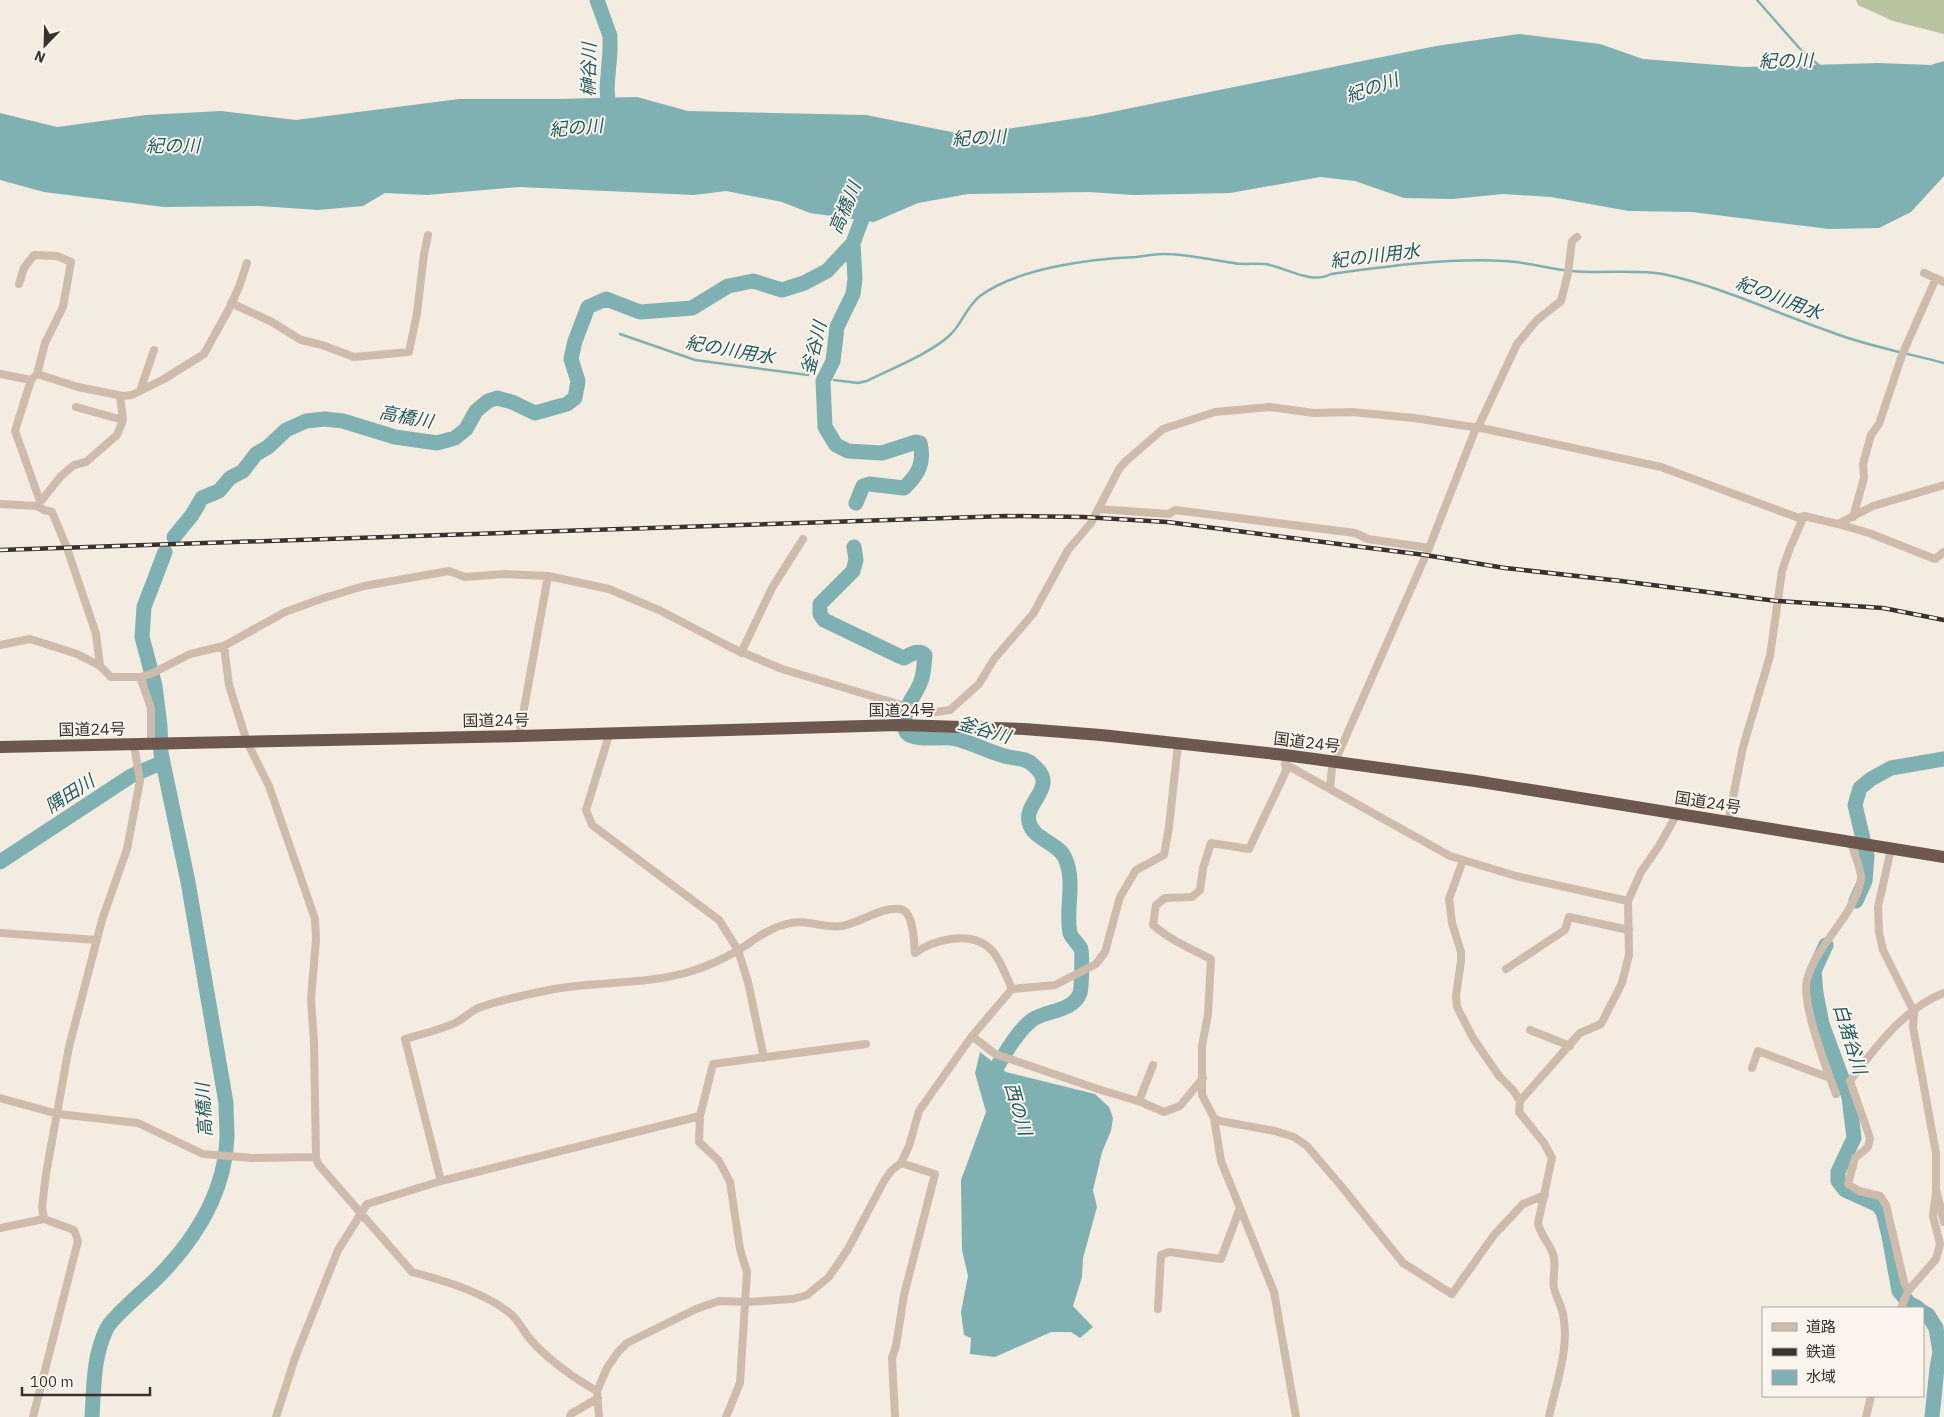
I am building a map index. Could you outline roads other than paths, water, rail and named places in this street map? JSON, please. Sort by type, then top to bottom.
[{"type":"highway","name":"国道24号","points":[[0,747],[519,736],[899,725],[1033,730],[1101,734],[1285,760],[1335,762],[1475,781],[1944,857]]},
{"type":"street","points":[[231,303],[272,322],[301,340],[322,345],[354,357],[409,352],[417,313],[428,235]]},
{"type":"street","points":[[1330,788],[1332,768],[1429,548],[1476,428],[1517,344],[1537,320],[1561,301],[1572,241],[1577,237]]},
{"type":"street","points":[[19,284],[24,268],[34,255],[57,256],[70,262],[63,306],[45,343],[38,374],[31,380],[15,431],[39,504],[44,510],[52,512],[67,548],[96,634],[100,666]]},
{"type":"street","points":[[38,374],[78,387],[120,396],[132,395],[164,379],[204,354],[231,303],[247,263]]},
{"type":"street","points":[[1924,273],[1944,282]]},
{"type":"street","points":[[1853,517],[1864,478],[1863,464],[1871,435],[1879,424],[1903,352],[1936,278]]},
{"type":"street","points":[[140,391],[154,350]]},
{"type":"street","points":[[0,374],[31,380]]},
{"type":"street","points":[[39,504],[60,476],[74,465],[86,462],[117,435],[123,420],[120,396]]},
{"type":"street","points":[[76,407],[123,420]]},
{"type":"street","points":[[0,645],[30,640],[77,654],[100,666],[111,677],[140,677],[161,669],[190,654],[224,646],[285,612],[364,586],[424,577],[449,571],[465,577],[504,574],[548,576],[628,596],[741,653],[782,670],[928,713],[950,710],[979,684],[994,658],[1032,614],[1068,550],[1091,523],[1119,469],[1146,443],[1163,429],[1215,412],[1270,407],[1314,413],[1352,412],[1414,418],[1476,428],[1661,467],[1799,518],[1804,516],[1869,533],[1935,559],[1944,552]]},
{"type":"street","points":[[1838,524],[1890,500],[1944,485]]},
{"type":"street","points":[[0,504],[39,504]]},
{"type":"street","points":[[1098,509],[1169,514],[1174,510],[1355,533],[1368,539],[1429,548]]},
{"type":"street","points":[[1728,822],[1742,747],[1770,656],[1782,571],[1804,516]]},
{"type":"street","points":[[741,653],[772,588],[803,539]]},
{"type":"street","points":[[519,736],[548,576]]},
{"type":"street","points":[[224,646],[229,685],[247,742],[269,786],[315,919],[316,940],[311,999],[314,1043],[316,1157],[318,1164],[412,1272],[478,1294],[510,1314],[548,1358],[598,1394]]},
{"type":"street","points":[[140,677],[151,708],[151,744]]},
{"type":"street","points":[[610,732],[586,810],[592,825],[719,920],[738,950],[748,982],[764,1058]]},
{"type":"street","points":[[600,1417],[598,1394],[612,1360],[628,1343],[696,1309],[719,1301],[746,1302],[793,1299],[807,1295],[829,1277],[848,1249],[884,1182],[891,1171],[901,1163],[909,1146],[919,1111],[972,1036],[1012,989],[1055,985],[1096,964],[1105,952],[1120,897],[1136,870],[1164,855],[1170,827],[1178,744]]},
{"type":"street","points":[[44,1219],[42,1207],[46,1174],[69,1048],[102,920],[126,849],[140,781],[134,745]]},
{"type":"street","points":[[1285,760],[1352,802],[1450,856],[1516,876],[1628,901]]},
{"type":"street","points":[[1285,760],[1286,772],[1249,849],[1211,843],[1203,868],[1200,890],[1192,897],[1165,898],[1156,905],[1153,924],[1170,938],[1211,960],[1208,1014],[1202,1046],[1202,1095],[1214,1118],[1221,1161],[1274,1292],[1296,1417]]},
{"type":"street","points":[[1549,1417],[1562,1367],[1565,1343],[1563,1314],[1554,1288],[1554,1256],[1540,1232],[1538,1223],[1552,1158],[1544,1143],[1519,1112],[1520,1101],[1580,1034],[1601,1024],[1622,983],[1629,954],[1628,901],[1641,872],[1677,814]]},
{"type":"street","points":[[1851,842],[1861,878],[1853,900],[1823,946],[1806,980],[1807,1002],[1836,1094],[1846,1087],[1886,1034],[1922,1004],[1944,993]]},
{"type":"street","points":[[1891,849],[1878,907],[1880,932],[1883,950],[1914,1012],[1913,1028],[1936,1153],[1936,1189],[1933,1216],[1940,1244],[1936,1259],[1907,1293],[1902,1306]]},
{"type":"street","points":[[1463,860],[1449,900],[1461,961],[1456,996],[1457,1007],[1473,1038],[1499,1076],[1513,1090],[1520,1101]]},
{"type":"street","points":[[441,1182],[405,1039],[455,1023],[478,1007],[580,985],[640,982],[667,978],[694,971],[719,961],[769,930],[789,923],[805,922],[843,926],[886,910],[900,909],[905,911],[911,921],[915,953],[921,948],[946,939],[968,938],[987,945],[998,960],[1012,989]]},
{"type":"street","points":[[1506,969],[1565,930],[1569,917],[1629,930]]},
{"type":"street","points":[[0,933],[97,940]]},
{"type":"street","points":[[1530,1030],[1570,1046]]},
{"type":"street","points":[[972,1036],[995,1054],[1164,1112],[1180,1106],[1202,1078]]},
{"type":"street","points":[[726,1417],[740,1383],[747,1272],[740,1249],[730,1182],[719,1161],[699,1142],[700,1116],[713,1064],[866,1044]]},
{"type":"street","points":[[1752,1068],[1758,1051],[1830,1078]]},
{"type":"street","points":[[1139,1102],[1153,1065]]},
{"type":"street","points":[[1846,1087],[1870,1138],[1868,1147],[1855,1158],[1848,1184],[1859,1191],[1880,1196],[1886,1205],[1907,1293]]},
{"type":"street","points":[[0,1098],[58,1114],[138,1123],[203,1154],[252,1158],[316,1157]]},
{"type":"street","points":[[276,1417],[295,1358],[338,1250],[360,1212],[367,1204],[441,1182],[700,1116]]},
{"type":"street","points":[[1214,1118],[1228,1123],[1275,1131],[1294,1137],[1307,1146],[1342,1186],[1403,1263],[1452,1294],[1494,1234],[1523,1204],[1545,1195]]},
{"type":"street","points":[[895,1417],[892,1358],[896,1346],[904,1294],[935,1174],[901,1163]]},
{"type":"street","points":[[1936,1189],[1944,1222]]},
{"type":"street","points":[[1158,1309],[1161,1255],[1169,1252],[1221,1259],[1240,1208]]},
{"type":"street","points":[[0,1228],[44,1219],[74,1230],[78,1241],[33,1417]]},
{"type":"street","points":[[570,1417],[571,1414],[598,1394]]},
{"type":"street","points":[[1866,1417],[1871,1397]]},
{"type":"water","name":"紀の川","points":[[1519,34],[1600,44],[1643,59],[1744,67],[1878,63],[1931,65],[1944,61],[1944,176],[1911,212],[1879,228],[1829,229],[1692,212],[1629,211],[1551,197],[1503,194],[1453,199],[1404,198],[1355,181],[1320,177],[1230,193],[1134,195],[1088,192],[968,194],[918,203],[874,222],[810,213],[782,202],[726,191],[694,195],[519,187],[427,195],[385,193],[363,206],[318,210],[260,206],[164,207],[44,192],[0,180],[0,113],[57,127],[146,115],[221,111],[296,120],[459,99],[637,97],[688,111],[866,115],[967,135],[1092,116],[1436,46]]},
{"type":"water","name":"西の川","points":[[980,1052],[1006,1072],[1095,1094],[1109,1107],[1113,1118],[1111,1131],[1102,1152],[1093,1190],[1097,1207],[1083,1258],[1082,1277],[1073,1306],[1093,1327],[1080,1338],[1071,1332],[1051,1332],[995,1357],[970,1354],[971,1338],[964,1335],[961,1312],[968,1276],[962,1250],[961,1180],[986,1112],[975,1073]]},
{"type":"waterway","name":"榊谷川","points":[[597,0],[610,36],[607,88],[609,117]]},
{"type":"waterway","name":"紀の川","points":[[1757,0],[1801,50],[1821,67]]},
{"type":"waterway","name":"高橋川","points":[[174,537],[192,515],[202,498],[219,491],[230,478],[243,471],[256,454],[268,447],[286,430],[306,421],[325,419],[343,421],[395,437],[437,443],[455,438],[466,429],[476,411],[488,401],[497,398],[512,402],[535,413],[567,404],[575,398],[578,381],[571,359],[575,341],[588,307],[606,299],[640,312],[692,308],[728,286],[753,281],[782,290],[804,283],[827,271],[853,243],[868,203]]},
{"type":"waterway","name":"釜谷川","points":[[853,243],[855,279],[853,294],[837,327],[833,361],[823,381],[825,427],[836,445],[848,451],[882,453],[916,442],[920,443],[922,457],[917,473],[904,488],[869,484],[863,486],[856,503]]},
{"type":"waterway","name":"紀の川用水","points":[[834,380],[858,383],[867,381],[922,354],[950,335],[975,300],[996,286],[1014,278],[1076,263],[1163,254],[1191,256],[1238,264],[1265,264],[1315,278],[1331,274],[1396,266],[1482,260],[1530,264],[1572,271],[1663,274],[1727,293],[1845,337],[1944,363]]},
{"type":"waterway","name":"紀の川用水","points":[[620,334],[695,360],[808,375]]},
{"type":"waterway","name":"釜谷川","points":[[854,547],[856,560],[853,571],[820,604],[820,614],[824,620],[904,658],[918,652],[925,655],[921,681],[906,711],[906,732],[915,737],[951,738],[1002,755],[1028,761],[1040,773],[1043,780],[1042,787],[1029,814],[1031,828],[1062,853],[1068,867],[1070,877],[1070,933],[1081,949],[1080,993],[1072,1004],[1038,1017],[1026,1026],[1014,1040],[990,1078],[992,1084]]},
{"type":"waterway","name":"高橋川","points":[[92,1417],[97,1360],[107,1328],[121,1311],[168,1267],[204,1217],[220,1179],[227,1137],[226,1103],[188,882],[161,753],[155,686],[142,637],[144,607],[165,552]]},
{"type":"waterway","name":"白猪谷川","points":[[1856,901],[1865,881],[1867,856],[1855,805],[1860,788],[1871,779],[1891,768],[1944,759]]},
{"type":"waterway","name":"隅田川","points":[[0,862],[131,776],[163,762]]},
{"type":"waterway","name":"白猪谷川","points":[[1826,945],[1814,971],[1816,993],[1822,1024],[1849,1097],[1854,1138],[1838,1172],[1838,1181],[1845,1190],[1878,1205],[1883,1212],[1899,1291],[1909,1303],[1916,1307]]},
{"type":"waterway","name":"白猪谷川","points":[[1924,1313],[1928,1315],[1936,1328],[1940,1352],[1932,1417]]},
{"type":"railway","points":[[0,550],[1007,516],[1083,517],[1167,522],[1425,555],[1505,568],[1777,601],[1883,608],[1944,620]]}]
